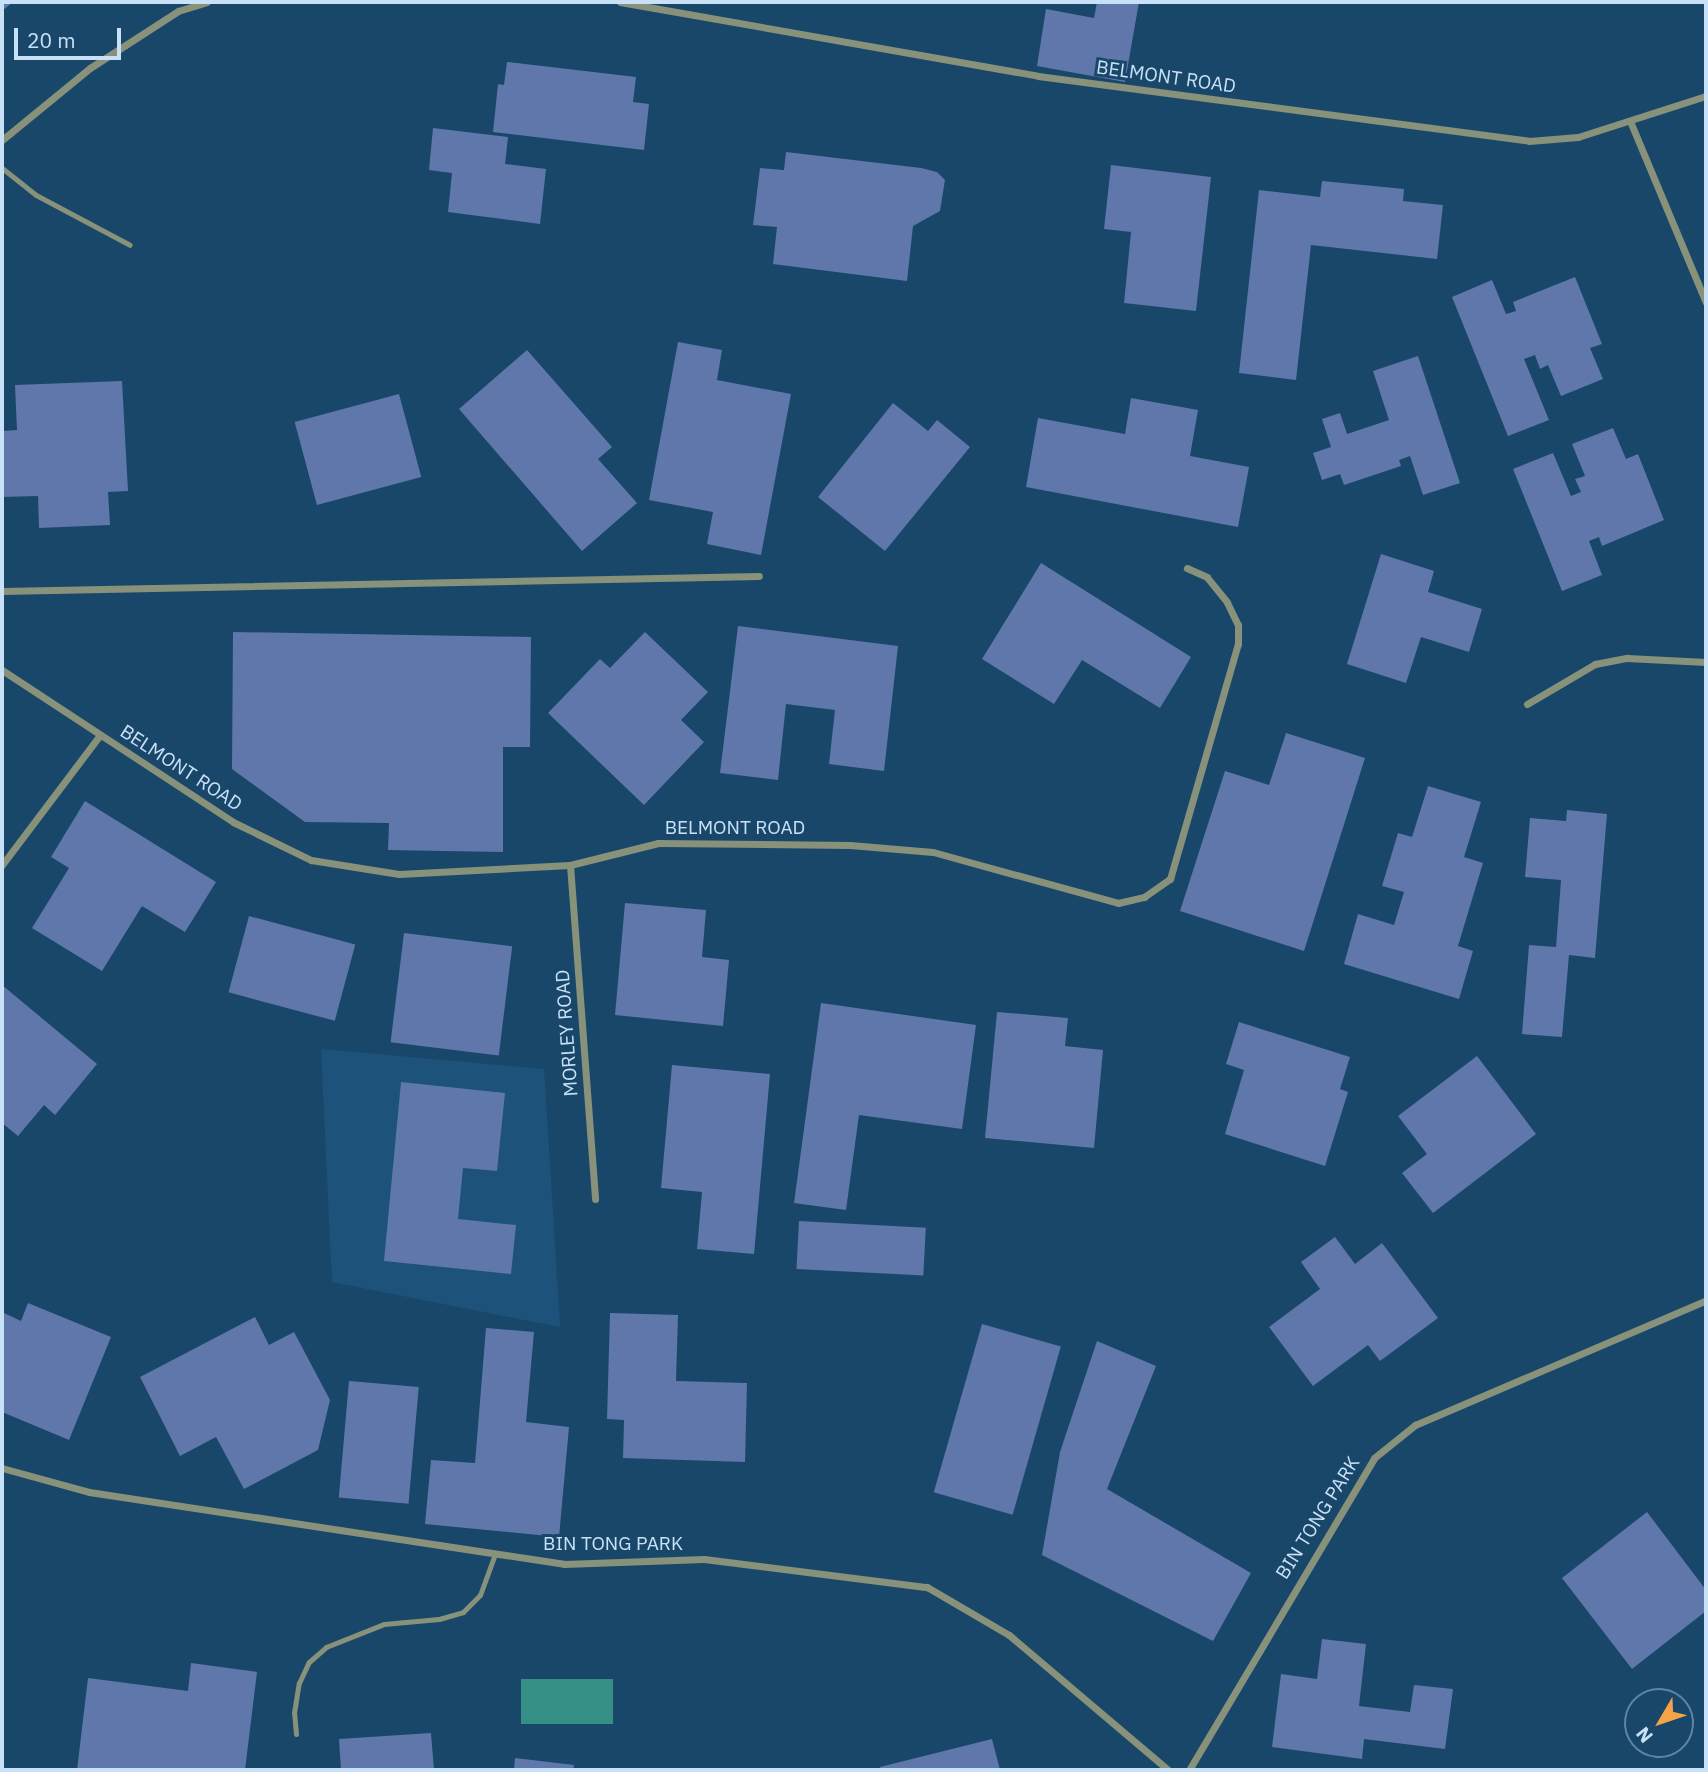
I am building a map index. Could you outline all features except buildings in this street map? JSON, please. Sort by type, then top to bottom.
[{"type":"street","points":[[2,140],[90,68],[178,11],[207,2]]},
{"type":"street","name":"BELMONT ROAD","points":[[620,2],[1038,76],[1529,141],[1578,136],[1706,96]]},
{"type":"street","points":[[1630,121],[1706,303]]},
{"type":"street","name":"BELMONT ROAD","points":[[2,670],[233,821],[311,860],[399,874],[570,865],[658,844],[849,845],[933,852],[1118,903],[1144,897],[1170,879],[1238,644],[1238,625],[1227,602],[1207,577],[1187,568]]},
{"type":"street","points":[[2,592],[759,576]]},
{"type":"street","points":[[1527,704],[1595,664],[1627,658],[1706,662]]},
{"type":"street","points":[[2,865],[100,735]]},
{"type":"street","name":"MORLEY ROAD","points":[[570,865],[595,1199]]},
{"type":"street","name":"BIN TONG PARK","points":[[1189,1770],[1374,1458],[1415,1426],[1706,1300]]},
{"type":"street","name":"BIN TONG PARK","points":[[2,1468],[89,1492],[564,1564],[704,1559],[927,1587],[1009,1634],[1168,1770]]},
{"type":"lane","points":[[2,168],[36,195],[130,244]]},
{"type":"lane","points":[[296,1734],[294,1713],[299,1684],[309,1662],[326,1647],[384,1624],[439,1619],[463,1612],[480,1595],[495,1554]]},
{"type":"shaded area","points":[[321,1049],[544,1069],[560,1327],[332,1282]]},
{"type":"shaded area","points":[[521,1679],[613,1679],[613,1724],[521,1724]]}]
